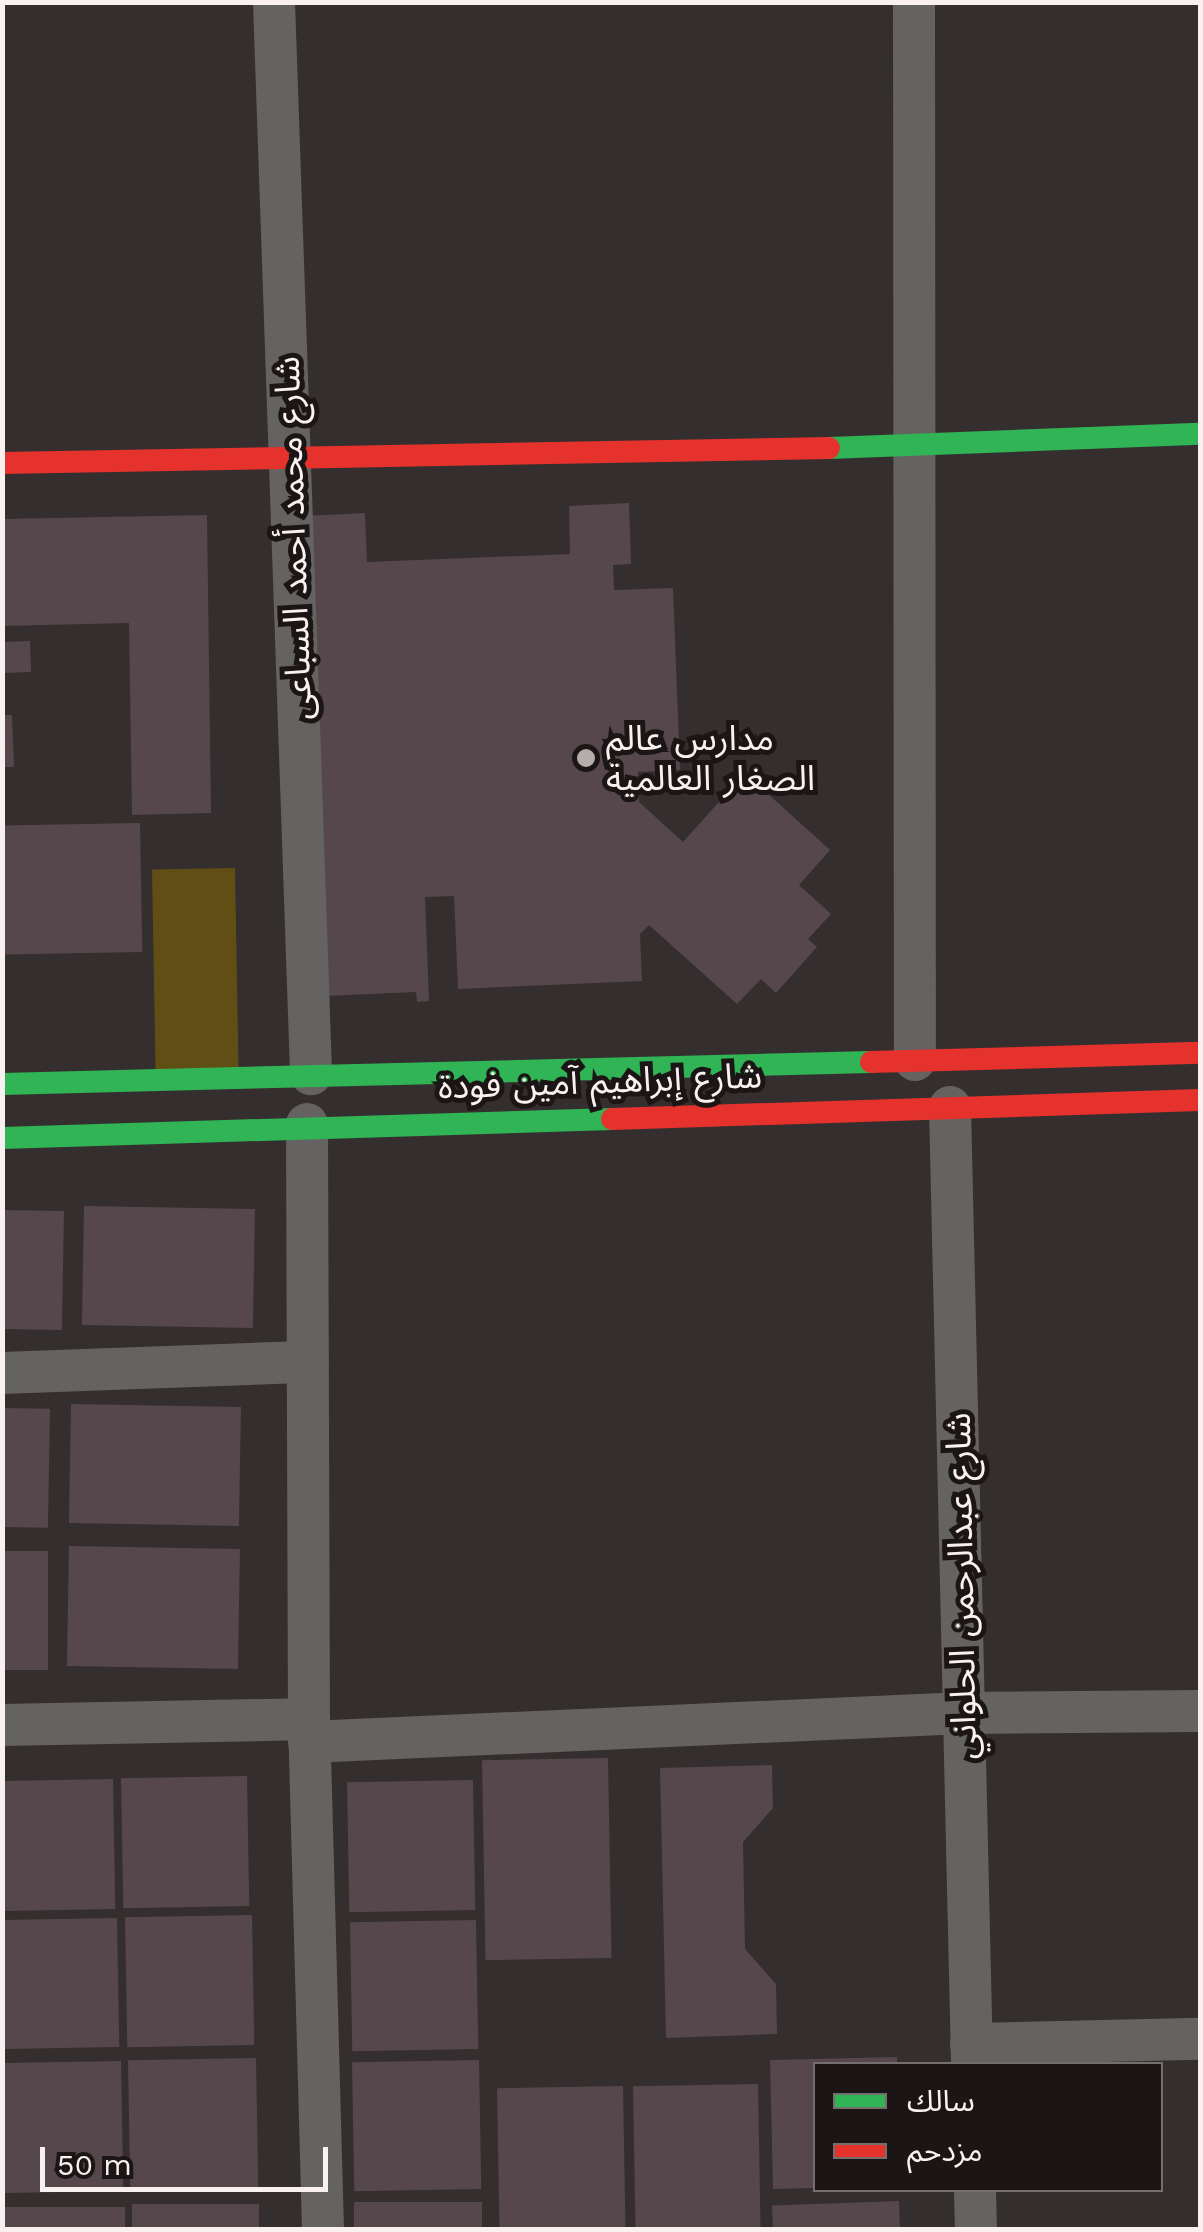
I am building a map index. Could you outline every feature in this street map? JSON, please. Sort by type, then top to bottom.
[{"type":"street","name":"شارع محمد أحمد السباعى","points":[[274,2],[311,1074]]},
{"type":"street","points":[[914,2],[910,447],[915,1060]]},
{"type":"street","points":[[2,463],[910,447],[1200,434]]},
{"type":"street","name":"شارع إبراهيم آمين فودة","points":[[2,1084],[1200,1053]]},
{"type":"street","name":"شارع إبراهيم آمين فودة","points":[[2,1138],[306,1124],[1200,1100]]},
{"type":"street","name":"شارع عبدالرحمن الحلواني","points":[[950,1107],[972,2054]]},
{"type":"street","points":[[306,1124],[309,1730],[323,2230]]},
{"type":"street","points":[[2,1373],[308,1362]]},
{"type":"street","points":[[2,1726],[309,1730],[964,1713],[1200,1712]]},
{"type":"street","points":[[972,2054],[1200,2039]]},
{"type":"street","points":[[975,2192],[976,2230]]},
{"type":"shaded area","points":[[235,868],[239,1071],[156,1072],[152,869]]},
{"type":"building","points":[[629,503],[631,564],[613,565],[614,590],[673,588],[680,770],[638,772],[639,802],[683,842],[745,773],[830,850],[799,885],[831,914],[808,939],[817,947],[776,993],[761,979],[737,1004],[649,925],[640,934],[642,981],[458,989],[454,896],[425,897],[429,1001],[417,1002],[416,992],[323,996],[305,516],[365,513],[367,562],[570,554],[569,506]]},
{"type":"building","points":[[207,515],[211,813],[132,815],[129,623],[2,626],[2,519]]},
{"type":"building","points":[[30,641],[31,672],[3,673],[2,642]]},
{"type":"building","points":[[2,715],[12,715],[14,767],[2,767]]},
{"type":"building","points":[[140,823],[142,952],[4,954],[2,825]]},
{"type":"building","points":[[84,1206],[255,1209],[253,1328],[82,1325]]},
{"type":"building","points":[[2,1210],[64,1211],[62,1330],[2,1329]]},
{"type":"building","points":[[71,1404],[241,1407],[239,1526],[69,1523]]},
{"type":"building","points":[[2,1408],[50,1409],[48,1528],[2,1527]]},
{"type":"building","points":[[69,1546],[240,1549],[238,1669],[67,1666]]},
{"type":"building","points":[[2,1551],[48,1551],[48,1670],[2,1670]]},
{"type":"building","points":[[608,1758],[611,1958],[486,1960],[482,1760]]},
{"type":"building","points":[[772,1765],[773,1808],[743,1842],[745,1949],[776,1984],[777,2034],[666,2038],[660,1768]]},
{"type":"building","points":[[247,1776],[249,1906],[123,1908],[121,1778]]},
{"type":"building","points":[[113,1779],[115,1909],[4,1911],[2,1781]]},
{"type":"building","points":[[473,1780],[475,1910],[349,1912],[347,1782]]},
{"type":"building","points":[[252,1915],[254,2045],[127,2047],[125,1917]]},
{"type":"building","points":[[117,1918],[119,2047],[4,2049],[2,1920]]},
{"type":"building","points":[[476,1920],[478,2049],[352,2051],[350,1922]]},
{"type":"building","points":[[897,2057],[897,2062],[813,2062],[813,2188],[773,2189],[770,2060]]},
{"type":"building","points":[[256,2058],[258,2188],[130,2190],[128,2060]]},
{"type":"building","points":[[479,2060],[481,2189],[354,2191],[352,2062]]},
{"type":"building","points":[[121,2061],[123,2191],[4,2193],[2,2063]]},
{"type":"building","points":[[758,2084],[761,2230],[636,2230],[633,2086]]},
{"type":"building","points":[[623,2086],[626,2230],[499,2230],[497,2088]]},
{"type":"building","points":[[899,2201],[900,2230],[773,2230],[772,2205]]},
{"type":"building","points":[[354,2202],[482,2202],[482,2230],[354,2230]]},
{"type":"building","points":[[132,2204],[259,2204],[259,2230],[132,2230]]},
{"type":"building","points":[[2,2207],[125,2207],[125,2230],[2,2230]]},
{"type":"traffic: fast","points":[[829,448],[1200,434]]},
{"type":"traffic: fast","points":[[2,1084],[871,1062]]},
{"type":"traffic: fast","points":[[2,1138],[612,1119]]},
{"type":"traffic: jam","points":[[2,463],[829,448]]},
{"type":"traffic: jam","points":[[871,1062],[1200,1053]]},
{"type":"traffic: jam","points":[[612,1119],[1200,1100]]},
{"type":"place","name":"مدارس عالم الصغار العالمية","points":[[586,758]]}]
